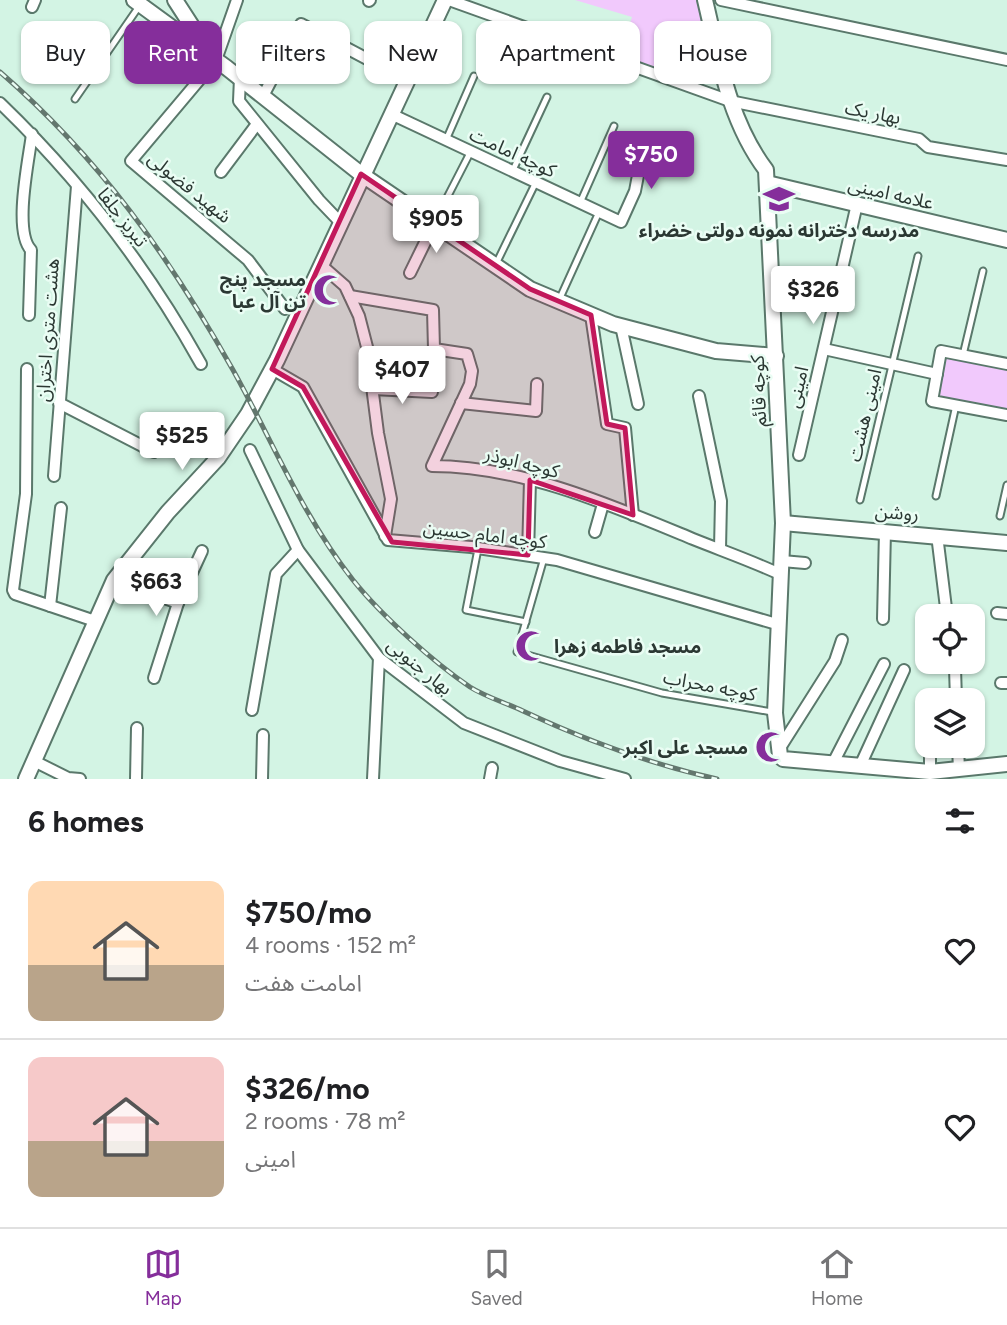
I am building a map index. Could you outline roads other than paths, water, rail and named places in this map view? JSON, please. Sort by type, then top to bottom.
[{"type":"street","points":[[175,0],[189,21]]},
{"type":"street","points":[[222,40],[237,0]]},
{"type":"street","points":[[436,21],[447,0]]},
{"type":"street","name":"بهار یک","points":[[447,0],[730,101],[919,139],[928,147],[1007,160]]},
{"type":"street","name":"کوچه قائم","points":[[705,0],[730,101],[751,150],[766,170],[783,523],[775,713],[778,751]]},
{"type":"street","points":[[721,0],[1007,60]]},
{"type":"street","points":[[137,2],[163,21]]},
{"type":"street","points":[[263,96],[301,24],[364,57]]},
{"type":"street","points":[[222,64],[236,75]]},
{"type":"street","name":"شهید فضولی","points":[[194,84],[131,161],[248,260],[285,309]]},
{"type":"street","points":[[240,84],[239,101],[340,222]]},
{"type":"street","points":[[248,84],[361,174],[530,289],[621,326],[716,351],[776,356]]},
{"type":"street","points":[[26,779],[36,762],[114,580],[168,512],[218,458],[248,414],[272,369],[405,84]]},
{"type":"street","name":"تبریز جلفا","points":[[0,103],[32,134],[77,186],[162,297],[201,364]]},
{"type":"street","name":"کوچه امامت","points":[[391,114],[621,222],[635,191],[643,149]]},
{"type":"street","points":[[221,172],[257,124]]},
{"type":"street","points":[[29,315],[31,250],[26,245],[22,220],[32,134]]},
{"type":"street","name":"علامه امینی","points":[[767,183],[1007,240]]},
{"type":"street","name":"هشت متری اختران","points":[[54,476],[77,186]]},
{"type":"street","name":"امینی","points":[[799,455],[857,204]]},
{"type":"street","points":[[410,273],[434,223]]},
{"type":"street","points":[[321,265],[345,286],[359,316],[367,347],[391,499],[385,536]]},
{"type":"street","name":"کوچه ابوذر","points":[[350,296],[433,310],[435,349],[467,354],[472,371],[470,384],[432,466],[484,468],[530,480],[603,503],[720,549],[782,568]]},
{"type":"street","points":[[591,315],[607,424],[625,428],[633,514]]},
{"type":"street","points":[[621,326],[638,404]]},
{"type":"street","points":[[824,349],[937,374]]},
{"type":"street","points":[[1007,364],[941,351],[932,401],[1007,415]]},
{"type":"street","points":[[27,369],[26,494],[13,590],[15,594],[95,621]]},
{"type":"street","points":[[272,369],[303,387],[385,536]]},
{"type":"street","points":[[461,403],[536,411],[537,384]]},
{"type":"street","points":[[373,389],[432,392]]},
{"type":"street","points":[[699,396],[721,501],[720,549]]},
{"type":"street","points":[[59,403],[154,452]]},
{"type":"street","name":"بهار جنوبی","points":[[250,450],[298,550],[379,658],[464,723],[560,761],[625,779]]},
{"type":"street","points":[[528,555],[530,480]]},
{"type":"street","points":[[594,532],[603,503]]},
{"type":"street","points":[[50,606],[61,508]]},
{"type":"street","name":"روشن","points":[[783,523],[1007,543]]},
{"type":"street","points":[[883,619],[885,531]]},
{"type":"street","points":[[937,535],[946,604]]},
{"type":"street","name":"کوچه امام حسین","points":[[385,536],[392,542],[478,548],[544,558],[610,574],[780,625]]},
{"type":"street","points":[[252,710],[276,573],[298,550]]},
{"type":"street","points":[[154,678],[178,603],[202,551]]},
{"type":"street","points":[[782,568],[805,563]]},
{"type":"street","points":[[114,580],[178,603]]},
{"type":"street","points":[[842,640],[835,661],[778,751],[783,759],[930,772],[1007,764]]},
{"type":"street","points":[[373,779],[379,658]]},
{"type":"street","points":[[832,765],[884,664]]},
{"type":"street","points":[[860,766],[904,670]]},
{"type":"street","points":[[136,779],[137,729]]},
{"type":"street","points":[[262,779],[263,735]]},
{"type":"street","points":[[930,758],[930,772]]},
{"type":"street","points":[[958,758],[959,770]]},
{"type":"street","points":[[36,762],[68,778],[80,779]]},
{"type":"lane","points":[[75,99],[137,2]]},
{"type":"lane","points":[[446,140],[474,76]]},
{"type":"lane","points":[[513,171],[547,97]]},
{"type":"lane","points":[[580,202],[614,127]]},
{"type":"lane","points":[[434,223],[471,152]]},
{"type":"lane","points":[[496,266],[536,182]]},
{"type":"lane","points":[[558,301],[599,212]]},
{"type":"lane","name":"امینی هشت","points":[[860,500],[918,256]]},
{"type":"lane","points":[[962,355],[983,271]]},
{"type":"lane","points":[[936,496],[956,405]]},
{"type":"lane","points":[[1000,516],[1007,485]]},
{"type":"lane","points":[[478,548],[466,610],[526,622],[544,558]]},
{"type":"lane","name":"کوچه محراب","points":[[526,622],[517,652],[662,693],[775,713]]},
{"type":"railway","points":[[0,72],[69,139],[130,210],[209,328],[289,478],[335,556],[365,594],[393,623],[440,665],[483,694],[618,750],[717,779]]},
{"type":"place","name":"مدرسه دخترانه نمونه دولتی خضراء","points":[[779,199]]},
{"type":"place","name":"مسجد پنج تن آل عبا","points":[[329,290]]},
{"type":"place","name":"مسجد فاطمه زهرا","points":[[531,646]]},
{"type":"place","name":"مسجد علی اکبر","points":[[771,747]]}]
